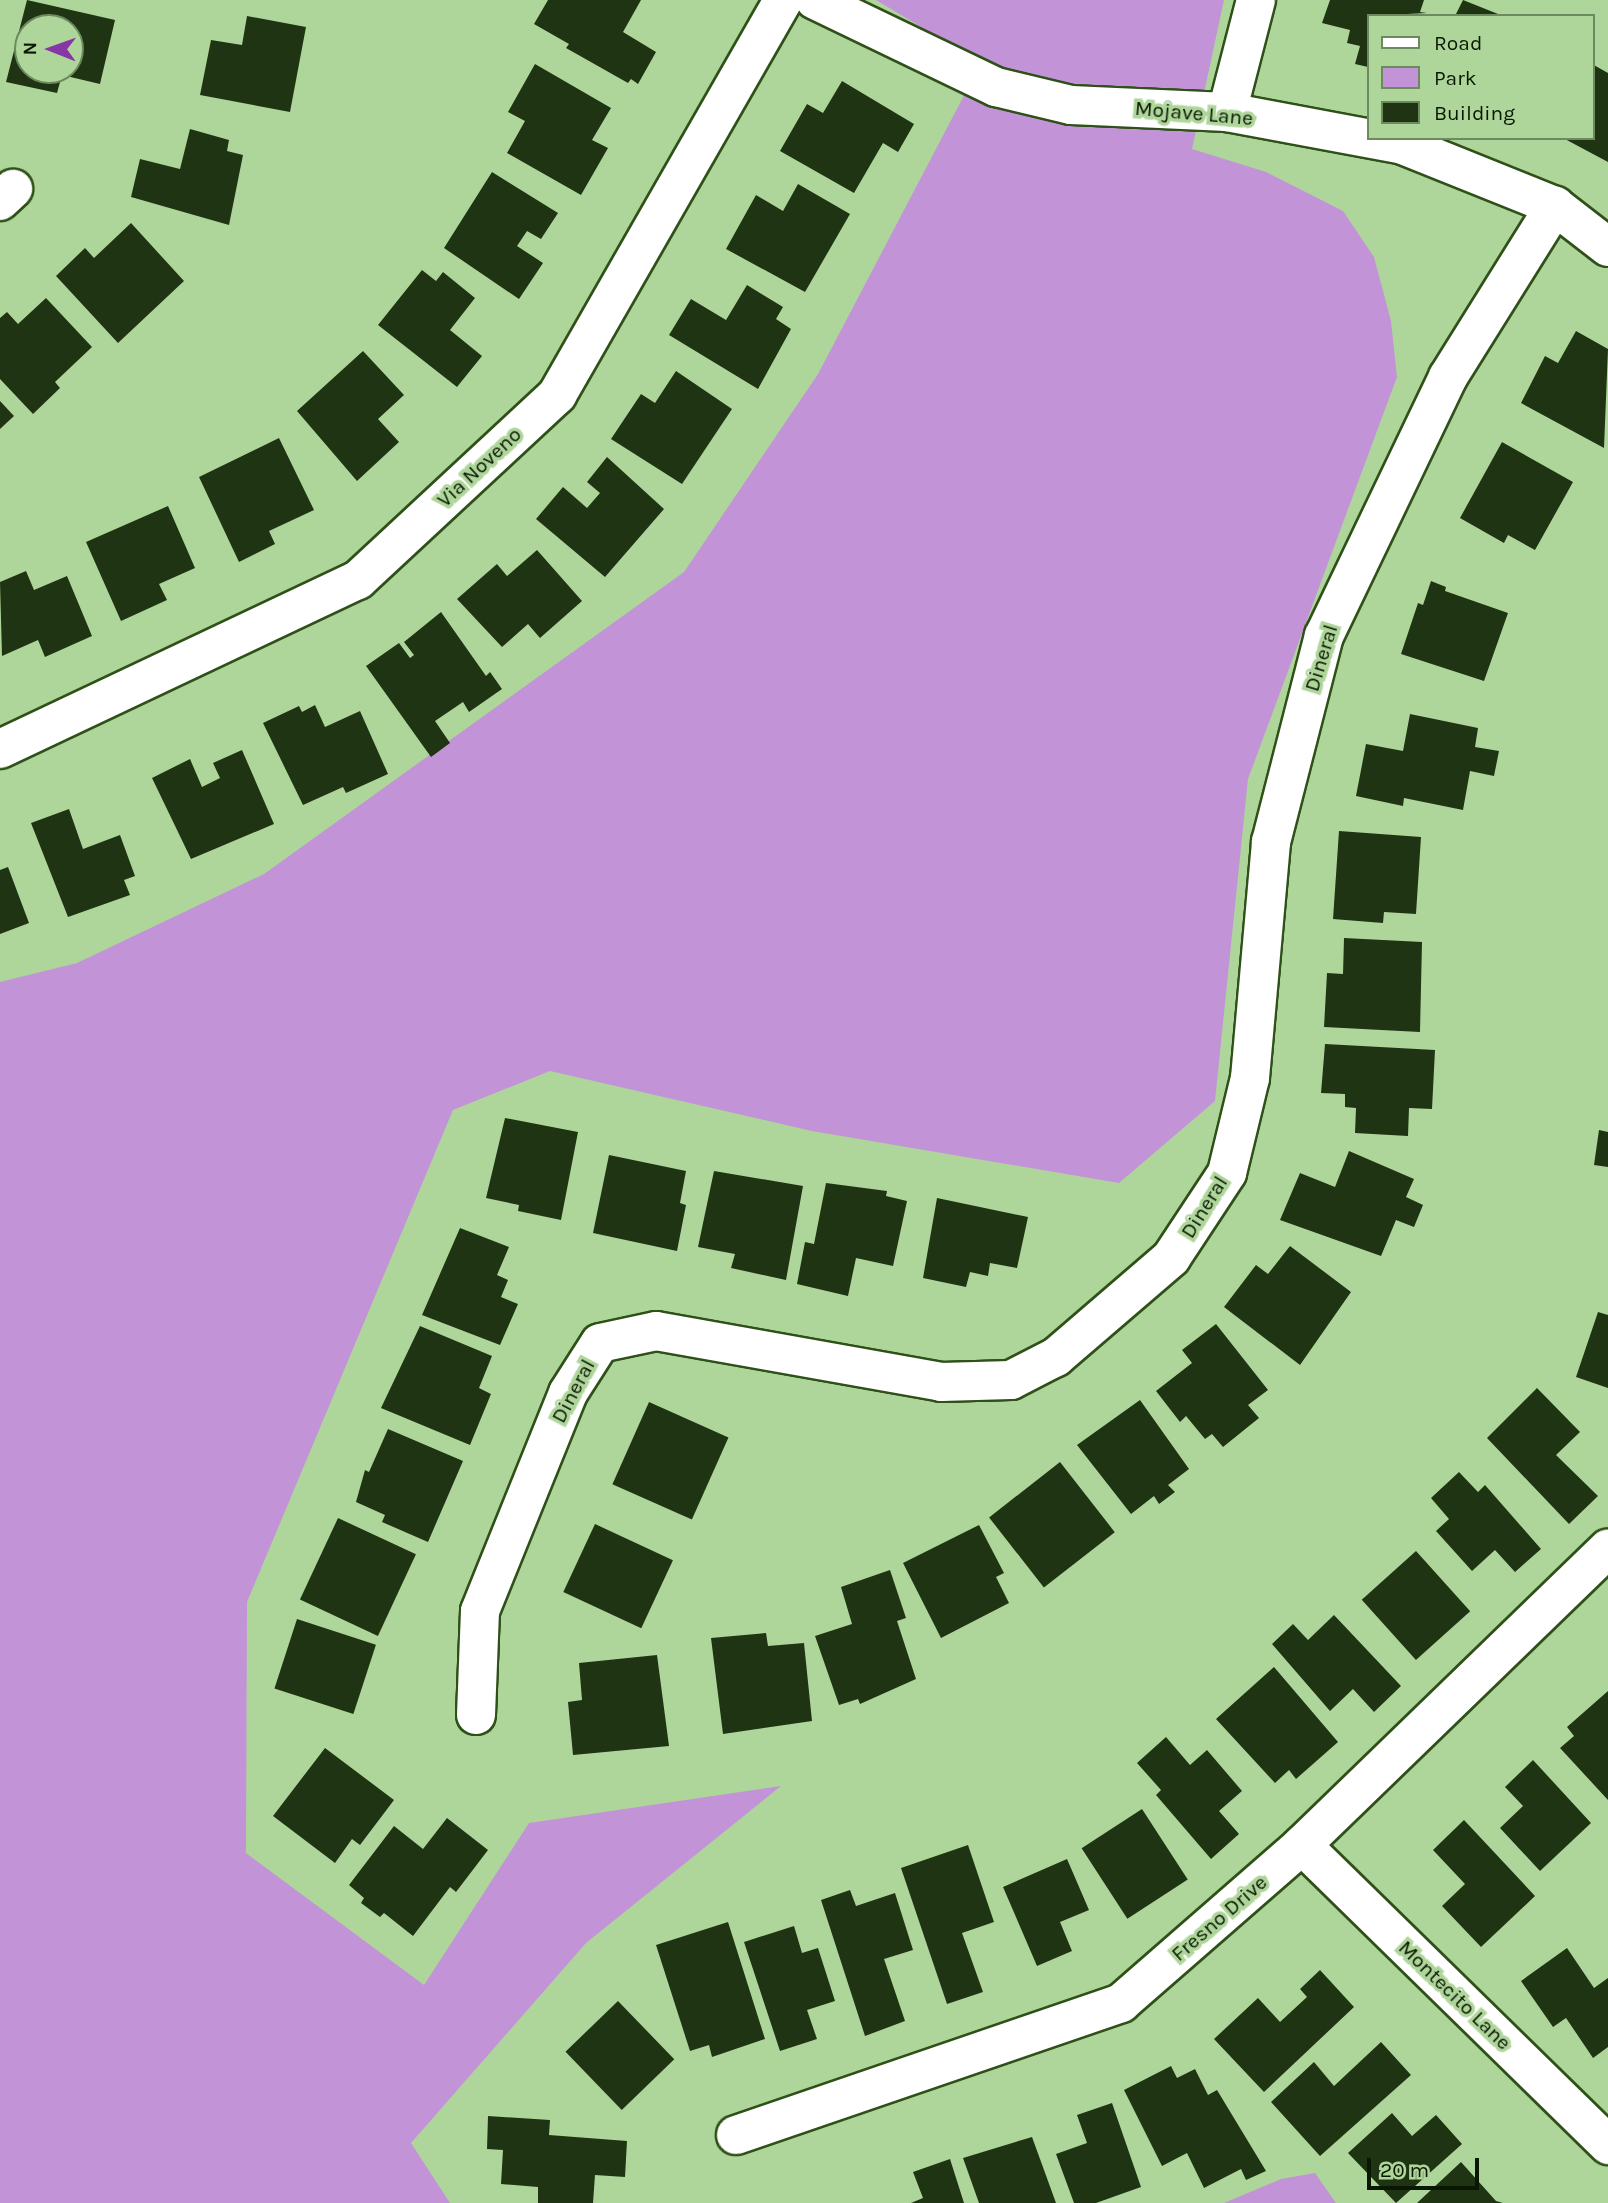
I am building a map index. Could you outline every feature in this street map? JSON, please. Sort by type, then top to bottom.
[{"type":"street","name":"Via Noveno","points":[[0,749],[358,580],[556,395],[783,0]]},
{"type":"street","name":"Mojave Lane","points":[[815,0],[996,87],[1071,105],[1227,111],[1366,138]]},
{"type":"street","points":[[1227,111],[1256,0]]},
{"type":"street","name":"Mojave Lane","points":[[1377,140],[1403,145],[1556,206],[1608,247]]},
{"type":"street","name":"Dineral","points":[[475,1714],[481,1611],[568,1393],[600,1343],[656,1331],[941,1382],[1011,1380],[1056,1356],[1171,1258],[1227,1173],[1245,1102],[1271,842],[1324,636],[1448,377],[1556,206]]},
{"type":"street","name":"Fresno Drive","points":[[736,2135],[1121,2003],[1303,1845],[1608,1548]]},
{"type":"street","name":"Montecito Lane","points":[[1303,1845],[1608,2145]]},
{"type":"green space","points":[[876,0],[1224,0],[1192,149],[1266,172],[1343,211],[1374,257],[1391,321],[1397,377],[1248,779],[1215,1101],[1119,1183],[812,1131],[550,1071],[453,1110],[247,1602],[246,1853],[424,1985],[529,1823],[781,1786],[586,1943],[411,2143],[450,2203],[0,2203],[0,982],[77,963],[264,874],[684,572],[818,374],[981,63]]},
{"type":"green space","points":[[1315,2173],[1336,2203],[1224,2203],[1281,2179]]},
{"type":"building","points":[[27,0],[115,20],[100,84],[84,80],[84,14],[23,14]]},
{"type":"building","points":[[548,0],[641,0],[623,32],[656,52],[638,84],[631,79],[628,83],[566,48],[569,44],[534,24]]},
{"type":"building","points":[[1330,0],[1424,0],[1420,12],[1427,13],[1366,14],[1366,67],[1355,64],[1360,46],[1347,43],[1350,30],[1322,23]]},
{"type":"building","points":[[1463,0],[1498,14],[1456,14]]},
{"type":"building","points":[[247,16],[306,27],[290,112],[200,95],[211,40],[242,45]]},
{"type":"building","points":[[14,51],[14,84],[6,82]]},
{"type":"building","points":[[535,64],[611,108],[592,140],[608,148],[581,195],[507,153],[525,121],[508,112]]},
{"type":"building","points":[[1594,65],[1608,73],[1608,162],[1567,140],[1594,140]]},
{"type":"building","points":[[842,81],[914,124],[898,152],[883,143],[854,193],[780,151],[807,104],[823,113]]},
{"type":"building","points":[[15,84],[60,84],[57,93]]},
{"type":"building","points":[[190,129],[229,140],[227,151],[243,155],[229,225],[131,197],[140,159],[180,169]]},
{"type":"building","points":[[492,172],[558,213],[541,239],[527,231],[517,246],[543,263],[519,299],[444,248]]},
{"type":"building","points":[[798,184],[850,214],[805,292],[726,249],[756,195],[783,211]]},
{"type":"building","points":[[131,223],[184,281],[118,343],[56,276],[85,248],[94,258]]},
{"type":"building","points":[[422,270],[436,281],[443,272],[475,298],[450,330],[482,356],[457,387],[378,325]]},
{"type":"building","points":[[747,285],[783,307],[776,319],[791,329],[758,389],[669,335],[691,299],[726,320]]},
{"type":"building","points":[[46,298],[92,347],[55,382],[60,388],[33,414],[0,379],[0,318],[7,312],[18,324]]},
{"type":"building","points":[[1576,331],[1608,349],[1604,448],[1521,403],[1545,356],[1558,363]]},
{"type":"building","points":[[363,351],[404,395],[378,419],[399,442],[357,481],[297,411]]},
{"type":"building","points":[[676,371],[732,409],[682,484],[611,439],[641,394],[655,403]]},
{"type":"building","points":[[0,401],[14,416],[0,429]]},
{"type":"building","points":[[279,438],[314,510],[269,531],[275,544],[239,562],[199,477]]},
{"type":"building","points":[[1502,442],[1573,482],[1535,550],[1508,535],[1504,543],[1460,518]]},
{"type":"building","points":[[607,457],[664,509],[605,577],[536,519],[563,487],[587,508],[600,493],[587,482]]},
{"type":"building","points":[[168,506],[195,568],[159,584],[167,600],[121,621],[86,542]]},
{"type":"building","points":[[537,550],[582,601],[540,638],[528,624],[502,647],[457,599],[497,564],[507,576]]},
{"type":"building","points":[[26,571],[34,590],[67,576],[92,636],[45,657],[38,640],[2,656],[0,582]]},
{"type":"building","points":[[1431,581],[1446,587],[1445,591],[1508,613],[1484,681],[1401,654],[1418,603],[1423,605]]},
{"type":"building","points":[[441,612],[486,676],[490,672],[502,689],[469,712],[463,702],[435,721],[450,743],[431,757],[366,666],[399,643],[410,658],[414,655],[404,642]]},
{"type":"building","points":[[315,705],[325,727],[360,711],[388,774],[346,793],[343,787],[303,805],[263,723],[299,706],[302,712]]},
{"type":"building","points":[[1410,714],[1478,728],[1475,747],[1499,751],[1494,776],[1470,771],[1463,810],[1404,798],[1403,806],[1356,796],[1366,744],[1403,751]]},
{"type":"building","points":[[242,750],[274,824],[191,859],[152,778],[190,759],[202,787],[220,778],[213,763]]},
{"type":"building","points":[[69,809],[83,849],[120,835],[135,876],[124,880],[130,895],[68,917],[31,823]]},
{"type":"building","points":[[1339,831],[1421,837],[1416,914],[1384,912],[1383,923],[1333,919]]},
{"type":"building","points":[[8,867],[29,923],[0,934],[0,870]]},
{"type":"building","points":[[1344,938],[1422,942],[1420,1032],[1324,1027],[1327,973],[1343,974]]},
{"type":"building","points":[[1325,1044],[1435,1050],[1432,1109],[1409,1108],[1408,1136],[1355,1133],[1356,1108],[1345,1107],[1345,1094],[1321,1093]]},
{"type":"building","points":[[505,1118],[578,1132],[561,1220],[518,1211],[519,1205],[486,1198]]},
{"type":"building","points":[[1599,1130],[1608,1132],[1608,1167],[1594,1165]]},
{"type":"building","points":[[1349,1151],[1414,1179],[1406,1197],[1423,1205],[1414,1227],[1396,1220],[1381,1256],[1280,1220],[1300,1173],[1335,1187]]},
{"type":"building","points":[[609,1155],[686,1171],[680,1203],[686,1205],[677,1251],[593,1233]]},
{"type":"building","points":[[714,1171],[803,1186],[786,1280],[731,1268],[735,1254],[698,1247]]},
{"type":"building","points":[[826,1183],[887,1191],[886,1196],[907,1201],[893,1266],[856,1258],[848,1296],[797,1284],[805,1242],[814,1244]]},
{"type":"building","points":[[937,1198],[1028,1217],[1017,1268],[990,1263],[988,1276],[970,1272],[966,1287],[923,1278]]},
{"type":"building","points":[[460,1228],[509,1247],[497,1275],[508,1280],[501,1297],[518,1304],[500,1345],[422,1315]]},
{"type":"building","points":[[1290,1246],[1351,1292],[1300,1365],[1224,1307],[1256,1265],[1268,1274]]},
{"type":"building","points":[[1598,1312],[1608,1315],[1608,1388],[1576,1377]]},
{"type":"building","points":[[1216,1324],[1268,1390],[1248,1405],[1259,1418],[1223,1447],[1212,1434],[1205,1439],[1186,1416],[1180,1422],[1156,1391],[1192,1363],[1182,1350]]},
{"type":"building","points":[[420,1326],[492,1356],[479,1388],[491,1394],[470,1445],[381,1408]]},
{"type":"building","points":[[1537,1388],[1580,1432],[1556,1455],[1598,1496],[1569,1524],[1487,1438]]},
{"type":"building","points":[[1140,1400],[1189,1469],[1168,1485],[1175,1492],[1159,1504],[1154,1496],[1131,1514],[1077,1445]]},
{"type":"building","points":[[649,1402],[728,1437],[692,1520],[612,1484]]},
{"type":"building","points":[[388,1429],[463,1461],[428,1542],[382,1522],[385,1515],[356,1502],[365,1470],[369,1472]]},
{"type":"building","points":[[1060,1462],[1115,1532],[1044,1588],[989,1517]]},
{"type":"building","points":[[1459,1472],[1478,1492],[1485,1485],[1541,1549],[1515,1572],[1495,1550],[1472,1571],[1436,1531],[1449,1519],[1431,1498]]},
{"type":"building","points":[[338,1518],[416,1554],[378,1636],[300,1600]]},
{"type":"building","points":[[595,1524],[673,1560],[641,1628],[563,1592]]},
{"type":"building","points":[[979,1525],[1004,1573],[996,1577],[1009,1603],[941,1638],[903,1563]]},
{"type":"building","points":[[1416,1551],[1470,1611],[1416,1660],[1362,1600]]},
{"type":"building","points":[[890,1570],[906,1618],[897,1621],[916,1679],[860,1704],[858,1699],[839,1705],[815,1636],[852,1624],[841,1587]]},
{"type":"building","points":[[1334,1615],[1401,1686],[1374,1712],[1353,1689],[1330,1711],[1272,1644],[1293,1624],[1308,1640]]},
{"type":"building","points":[[297,1619],[376,1645],[353,1714],[274,1688]]},
{"type":"building","points":[[766,1633],[768,1646],[804,1643],[812,1721],[723,1734],[711,1638]]},
{"type":"building","points":[[657,1655],[669,1746],[573,1755],[568,1702],[582,1700],[579,1663]]},
{"type":"building","points":[[1274,1667],[1338,1742],[1296,1779],[1289,1770],[1275,1783],[1216,1719]]},
{"type":"building","points":[[1608,1691],[1608,1800],[1560,1748],[1574,1736],[1567,1727]]},
{"type":"building","points":[[1166,1737],[1190,1765],[1207,1750],[1242,1791],[1219,1811],[1239,1834],[1211,1859],[1156,1795],[1161,1790],[1137,1763]]},
{"type":"building","points":[[325,1748],[394,1800],[360,1845],[352,1839],[335,1863],[273,1816]]},
{"type":"building","points":[[1533,1760],[1591,1823],[1540,1871],[1500,1828],[1523,1806],[1505,1787]]},
{"type":"building","points":[[1142,1809],[1188,1879],[1127,1919],[1082,1848]]},
{"type":"building","points":[[447,1818],[488,1850],[456,1892],[450,1887],[413,1936],[384,1913],[380,1917],[361,1903],[364,1898],[349,1885],[394,1826],[423,1849]]},
{"type":"building","points":[[1464,1820],[1535,1896],[1481,1947],[1442,1906],[1465,1884],[1433,1850]]},
{"type":"building","points":[[968,1845],[994,1922],[962,1933],[983,1992],[947,2004],[901,1868]]},
{"type":"building","points":[[1067,1859],[1089,1910],[1060,1922],[1072,1951],[1037,1966],[1003,1887]]},
{"type":"building","points":[[850,1890],[856,1906],[895,1893],[913,1950],[884,1959],[905,2021],[865,2036],[821,1900]]},
{"type":"building","points":[[728,1922],[765,2039],[712,2057],[709,2045],[690,2051],[656,1945]]},
{"type":"building","points":[[794,1926],[802,1953],[818,1948],[835,2001],[807,2010],[817,2039],[780,2051],[744,1942]]},
{"type":"building","points":[[1567,1948],[1594,1988],[1608,1978],[1608,2047],[1593,2058],[1566,2018],[1553,2027],[1521,1981]]},
{"type":"building","points":[[1320,1970],[1354,2007],[1264,2092],[1214,2039],[1258,1998],[1280,2022],[1307,1997],[1300,1989]]},
{"type":"building","points":[[618,2001],[674,2059],[622,2110],[565,2052]]},
{"type":"building","points":[[1381,2042],[1411,2075],[1320,2156],[1271,2102],[1314,2062],[1334,2086]]},
{"type":"building","points":[[1171,2066],[1177,2078],[1195,2069],[1208,2095],[1217,2090],[1266,2171],[1246,2180],[1241,2169],[1204,2188],[1187,2153],[1162,2166],[1124,2090]]},
{"type":"building","points":[[1112,2103],[1141,2187],[1096,2203],[1074,2203],[1056,2154],[1087,2143],[1077,2115]]},
{"type":"building","points":[[1392,2113],[1412,2136],[1436,2115],[1462,2144],[1396,2203],[1348,2153]]},
{"type":"building","points":[[488,2116],[550,2120],[549,2135],[627,2141],[625,2177],[595,2175],[593,2203],[538,2203],[538,2187],[501,2184],[503,2150],[487,2149]]},
{"type":"building","points":[[1032,2137],[1056,2203],[979,2203],[963,2158]]},
{"type":"building","points":[[950,2159],[964,2203],[911,2203],[923,2198],[913,2172]]},
{"type":"building","points":[[1461,2162],[1496,2201],[1503,2203],[1417,2203]]}]
